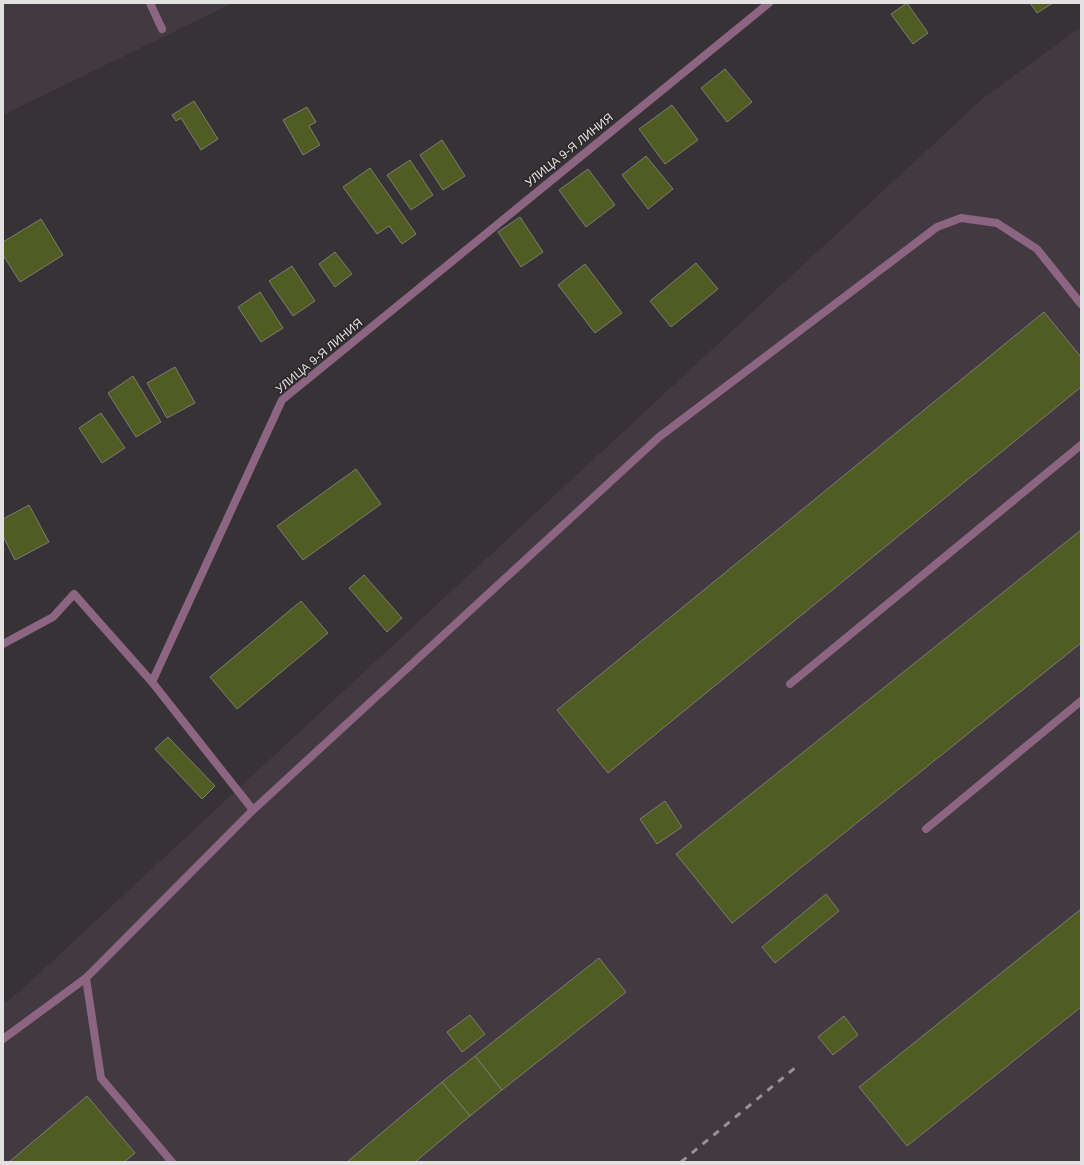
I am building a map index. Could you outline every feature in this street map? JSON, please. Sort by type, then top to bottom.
[{"type":"street","points":[[150,3],[162,29]]},
{"type":"street","name":"УЛИЦА 9-Я ЛИНИЯ","points":[[152,682],[282,400],[769,3]]},
{"type":"street","points":[[3,1039],[86,978],[253,810],[659,437],[937,227],[961,218],[997,223],[1037,249],[1081,304]]},
{"type":"street","points":[[790,684],[1081,445]]},
{"type":"street","points":[[3,644],[52,617],[74,594],[152,682],[253,810]]},
{"type":"street","points":[[926,829],[1081,701]]},
{"type":"street","points":[[86,978],[101,1078],[172,1162]]},
{"type":"shaded area","points":[[3,3],[233,3],[3,115]]},
{"type":"shaded area","points":[[1081,27],[1081,1162],[3,1162],[3,1004],[20,991],[982,99]]},
{"type":"building","points":[[907,3],[928,33],[913,44],[891,14]]},
{"type":"building","points":[[1030,3],[1053,3],[1037,13]]},
{"type":"building","points":[[725,69],[752,102],[727,122],[701,88]]},
{"type":"building","points":[[194,101],[218,139],[201,150],[181,118],[176,121],[172,115]]},
{"type":"building","points":[[672,105],[698,140],[665,164],[639,129]]},
{"type":"building","points":[[307,107],[316,122],[309,126],[320,145],[303,155],[283,120]]},
{"type":"building","points":[[442,140],[465,176],[443,190],[420,155]]},
{"type":"building","points":[[646,156],[673,189],[648,209],[622,175]]},
{"type":"building","points":[[410,160],[433,195],[411,210],[387,175]]},
{"type":"building","points":[[370,168],[416,234],[402,244],[389,226],[377,234],[343,187]]},
{"type":"building","points":[[588,169],[615,205],[586,227],[559,190]]},
{"type":"building","points":[[520,217],[543,252],[521,267],[498,232]]},
{"type":"building","points":[[41,219],[63,255],[20,282],[3,255],[3,242]]},
{"type":"building","points":[[335,252],[352,274],[335,287],[319,264]]},
{"type":"building","points":[[696,263],[718,289],[671,327],[650,301]]},
{"type":"building","points":[[585,264],[622,313],[595,333],[558,285]]},
{"type":"building","points":[[292,266],[315,301],[293,316],[269,281]]},
{"type":"building","points":[[260,292],[283,328],[261,342],[238,307]]},
{"type":"building","points":[[1044,312],[1081,357],[1081,387],[608,773],[557,710]]},
{"type":"building","points":[[175,367],[195,403],[167,418],[147,383]]},
{"type":"building","points":[[133,376],[161,422],[136,437],[108,393]]},
{"type":"building","points":[[101,413],[125,448],[102,463],[79,428]]},
{"type":"building","points":[[356,469],[381,504],[303,560],[277,526]]},
{"type":"building","points":[[29,505],[49,542],[15,560],[3,536],[3,519]]},
{"type":"building","points":[[1081,530],[1081,643],[732,923],[676,854]]},
{"type":"building","points":[[364,575],[402,618],[387,632],[349,588]]},
{"type":"building","points":[[301,601],[328,633],[237,709],[210,677]]},
{"type":"building","points":[[168,737],[215,786],[202,799],[155,749]]},
{"type":"building","points":[[665,801],[682,827],[657,844],[640,819]]},
{"type":"building","points":[[826,894],[839,911],[775,963],[762,947]]},
{"type":"building","points":[[1081,909],[1081,1007],[907,1146],[859,1087]]},
{"type":"building","points":[[599,958],[626,992],[502,1090],[475,1056]]},
{"type":"building","points":[[470,1015],[485,1034],[462,1052],[447,1032]]},
{"type":"building","points":[[844,1016],[858,1035],[833,1055],[818,1037]]},
{"type":"building","points":[[475,1056],[502,1090],[470,1116],[442,1082]]},
{"type":"building","points":[[442,1082],[470,1116],[415,1162],[347,1162]]},
{"type":"building","points":[[87,1096],[135,1153],[124,1162],[9,1162]]},
{"type":"railway","points":[[681,1162],[796,1067]]}]
